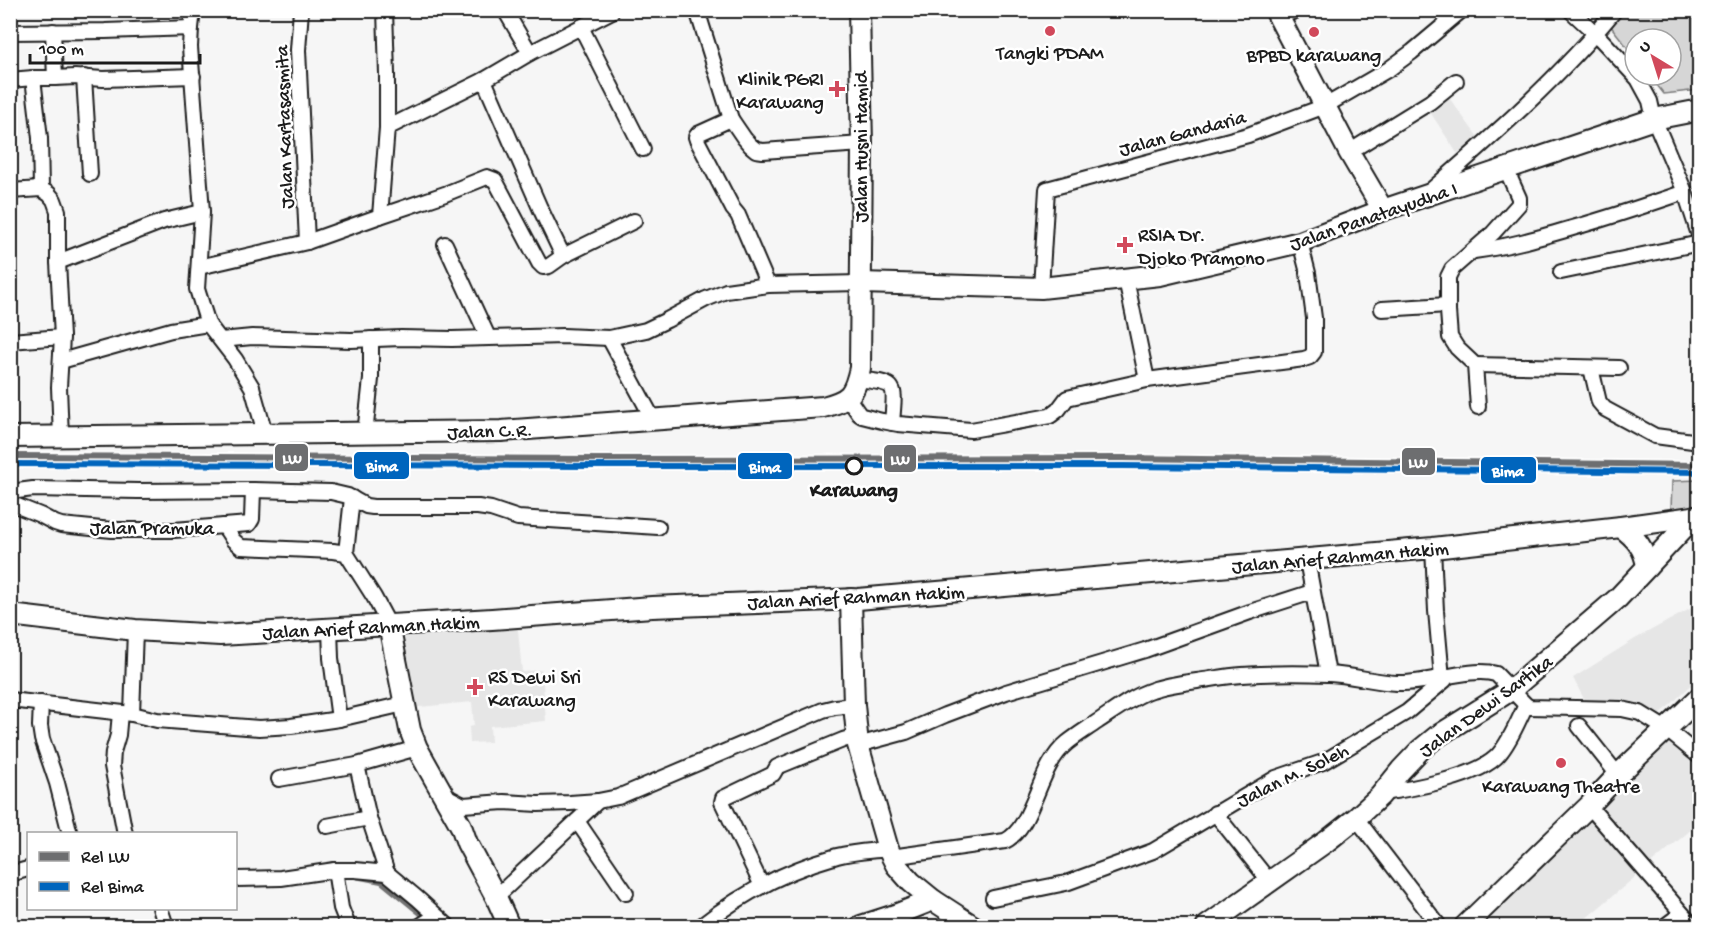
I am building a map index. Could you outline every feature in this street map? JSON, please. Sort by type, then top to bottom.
[{"type":"main road","name":"Jalan Husni Hamid","points":[[859,10],[862,144],[860,283]]},
{"type":"main road","points":[[1277,14],[1349,152],[1383,210]]},
{"type":"main road","name":"Jalan Panatayudha I","points":[[860,283],[1041,288],[1160,275],[1300,242],[1423,196],[1654,119],[1700,110]]},
{"type":"main road","points":[[848,398],[855,390],[861,357],[860,283]]},
{"type":"main road","name":"Jalan C.R.","points":[[10,438],[501,431],[823,407],[840,403],[848,398]]},
{"type":"main road","name":"Jalan Arief Rahman Hakim","points":[[10,615],[135,630],[220,635],[652,607],[851,599],[1433,548],[1697,516]]},
{"type":"main road","name":"Jalan Dewi Sartika","points":[[1207,927],[1327,842],[1356,818],[1420,750],[1436,737],[1507,693],[1618,598],[1697,516]]},
{"type":"main road","points":[[1621,527],[1632,534],[1640,544],[1646,556],[1647,567]]},
{"type":"main road","points":[[851,599],[854,705],[858,741],[890,853],[911,882],[973,927]]},
{"type":"main road","points":[[389,625],[404,704],[417,748],[461,826],[467,843],[509,927]]},
{"type":"main road","points":[[1465,927],[1700,697]]},
{"type":"main road","points":[[861,927],[933,900]]},
{"type":"street","points":[[193,10],[190,28],[202,212],[197,289],[208,324],[252,387],[265,433]]},
{"type":"street","name":"Jalan Kartasasmita","points":[[301,10],[298,50],[307,242]]},
{"type":"street","points":[[380,216],[387,128],[385,10]]},
{"type":"street","points":[[697,10],[731,119],[744,138],[756,150],[862,144]]},
{"type":"street","points":[[1277,14],[1298,10]]},
{"type":"street","name":"Jalan Gandaria","points":[[1041,288],[1047,189],[1248,135],[1325,106],[1389,69],[1462,10]]},
{"type":"street","points":[[1570,10],[1638,79],[1650,101],[1654,119],[1685,192],[1700,238]]},
{"type":"street","points":[[1423,196],[1505,125],[1596,34],[1615,10]]},
{"type":"street","points":[[387,128],[484,80],[530,53],[612,11]]},
{"type":"street","points":[[506,12],[530,53]]},
{"type":"street","points":[[581,27],[643,149]]},
{"type":"street","points":[[10,32],[190,28]]},
{"type":"street","points":[[53,31],[55,78]]},
{"type":"street","points":[[10,80],[193,76]]},
{"type":"street","points":[[84,77],[90,174]]},
{"type":"street","points":[[33,78],[40,138],[42,189]]},
{"type":"street","points":[[484,80],[540,208],[564,256]]},
{"type":"street","points":[[1349,152],[1430,102],[1456,81]]},
{"type":"street","points":[[731,119],[696,136],[738,215],[768,285]]},
{"type":"street","points":[[1506,169],[1519,198],[1519,204],[1449,274],[1449,331],[1452,342],[1475,365],[1619,368]]},
{"type":"street","points":[[199,267],[307,242],[446,194],[487,177],[492,177],[541,265],[545,267],[634,221]]},
{"type":"street","points":[[10,191],[42,189],[49,194],[57,208],[62,337],[59,387],[60,437]]},
{"type":"street","points":[[1474,251],[1526,242],[1630,212],[1685,192]]},
{"type":"street","points":[[58,262],[164,221],[202,212]]},
{"type":"street","points":[[848,398],[862,416],[892,423],[971,430],[1050,416],[1067,398],[1148,380],[1305,359],[1314,352],[1314,318],[1308,273],[1300,242]]},
{"type":"street","points":[[1561,272],[1700,243]]},
{"type":"street","points":[[445,244],[488,337]]},
{"type":"street","points":[[1126,279],[1148,380]]},
{"type":"street","points":[[221,340],[252,337],[351,340],[563,336],[609,338],[646,330],[706,298],[726,291],[768,285],[860,283]]},
{"type":"street","points":[[1382,309],[1448,305]]},
{"type":"street","points":[[61,361],[171,330],[208,324]]},
{"type":"street","points":[[10,341],[62,337]]},
{"type":"street","points":[[609,338],[653,419]]},
{"type":"street","points":[[365,434],[371,379],[371,339]]},
{"type":"street","points":[[1475,365],[1478,407]]},
{"type":"street","points":[[1591,368],[1599,402],[1605,410],[1655,436],[1700,442]]},
{"type":"street","points":[[858,379],[890,384],[895,393],[892,423]]},
{"type":"street","points":[[10,492],[33,489],[331,492],[373,507],[478,507],[518,518],[658,527]]},
{"type":"street","points":[[224,526],[249,524],[252,519],[253,490]]},
{"type":"street","points":[[352,498],[346,553],[389,625]]},
{"type":"street","name":"Jalan Pramuka","points":[[10,503],[61,525],[112,530],[174,530],[224,526],[233,540],[242,547],[346,553]]},
{"type":"street","points":[[1433,548],[1436,611],[1445,678]]},
{"type":"street","points":[[1307,560],[1328,674]]},
{"type":"street","points":[[762,886],[722,802],[723,798],[773,774],[777,767],[832,744],[906,732],[945,714],[1006,692],[1136,654],[1312,592]]},
{"type":"street","points":[[330,629],[331,658],[339,719]]},
{"type":"street","points":[[125,832],[112,766],[113,752],[126,714],[135,630]]},
{"type":"street","points":[[701,927],[741,897],[762,886],[795,871],[839,856],[1005,841],[1021,827],[1046,772],[1060,749],[1109,714],[1147,692],[1169,685],[1241,675],[1328,674],[1398,684],[1474,673],[1491,673],[1496,674],[1507,693],[1529,707],[1622,709],[1640,713],[1661,735],[1700,757]]},
{"type":"street","name":"Jalan M. Soleh","points":[[993,898],[1066,883],[1153,851],[1276,778],[1323,762],[1407,712],[1445,678]]},
{"type":"street","points":[[10,700],[157,720],[259,728],[339,719],[404,704]]},
{"type":"street","points":[[41,703],[42,739],[57,783],[69,832]]},
{"type":"street","points":[[442,794],[463,805],[598,801],[618,797],[823,710],[854,705]]},
{"type":"street","points":[[1382,793],[1407,790],[1451,778],[1490,762],[1506,746],[1526,705]]},
{"type":"street","points":[[1579,726],[1618,775]]},
{"type":"street","points":[[279,779],[357,765],[417,748]]},
{"type":"street","points":[[357,765],[369,818],[387,873],[417,898],[429,921],[448,927]]},
{"type":"street","points":[[496,897],[598,801]]},
{"type":"street","points":[[461,826],[463,805]]},
{"type":"street","points":[[1588,806],[1681,914],[1695,924]]},
{"type":"street","points":[[1215,813],[1270,882]]},
{"type":"street","points":[[327,826],[369,818]]},
{"type":"street","points":[[1356,818],[1439,927]]},
{"type":"street","points":[[577,821],[626,893]]},
{"type":"street","points":[[10,874],[27,869]]},
{"type":"street","points":[[237,879],[336,874],[355,870],[387,873]]},
{"type":"street","points":[[336,874],[341,908],[348,927]]},
{"type":"street","points":[[160,910],[166,927]]},
{"type":"street","points":[[1665,927],[1681,914]]},
{"type":"shaded area","points":[[1620,11],[1699,11],[1699,90],[1664,94],[1658,87],[1683,87],[1683,27],[1623,27],[1623,42],[1609,24]]},
{"type":"shaded area","points":[[1447,95],[1480,140],[1457,153],[1428,109]]},
{"type":"shaded area","points":[[1699,480],[1699,509],[1671,510],[1672,481]]},
{"type":"shaded area","points":[[1699,604],[1699,678],[1656,718],[1586,703],[1573,678],[1635,639]]},
{"type":"shaded area","name":"RS Dewi Sri Karawang","points":[[517,620],[522,672],[542,670],[546,721],[490,726],[491,742],[470,743],[469,727],[474,726],[472,702],[409,708],[402,630]]},
{"type":"shaded area","points":[[1664,740],[1699,768],[1699,823],[1577,926],[1473,926]]},
{"type":"waterway","points":[[350,876],[381,882],[425,918]]},
{"type":"rail line","name":"LW","points":[[10,456],[598,459],[1123,458],[1700,465]]},
{"type":"rail line","name":"Bima","points":[[10,464],[1123,466],[1700,472]]},
{"type":"place","name":"Tangki PDAM","points":[[1050,31]]},
{"type":"place","name":"BPBD karawang","points":[[1314,32]]},
{"type":"place","name":"Klinik PGRI Karawang","points":[[837,89]]},
{"type":"place","name":"RSIA Dr. Djoko Pramono","points":[[1125,245]]},
{"type":"place","name":"Karawang","points":[[854,466]]},
{"type":"place","name":"RS Dewi Sri Karawang","points":[[475,687]]},
{"type":"place","name":"Karawang Theatre","points":[[1561,763]]}]
